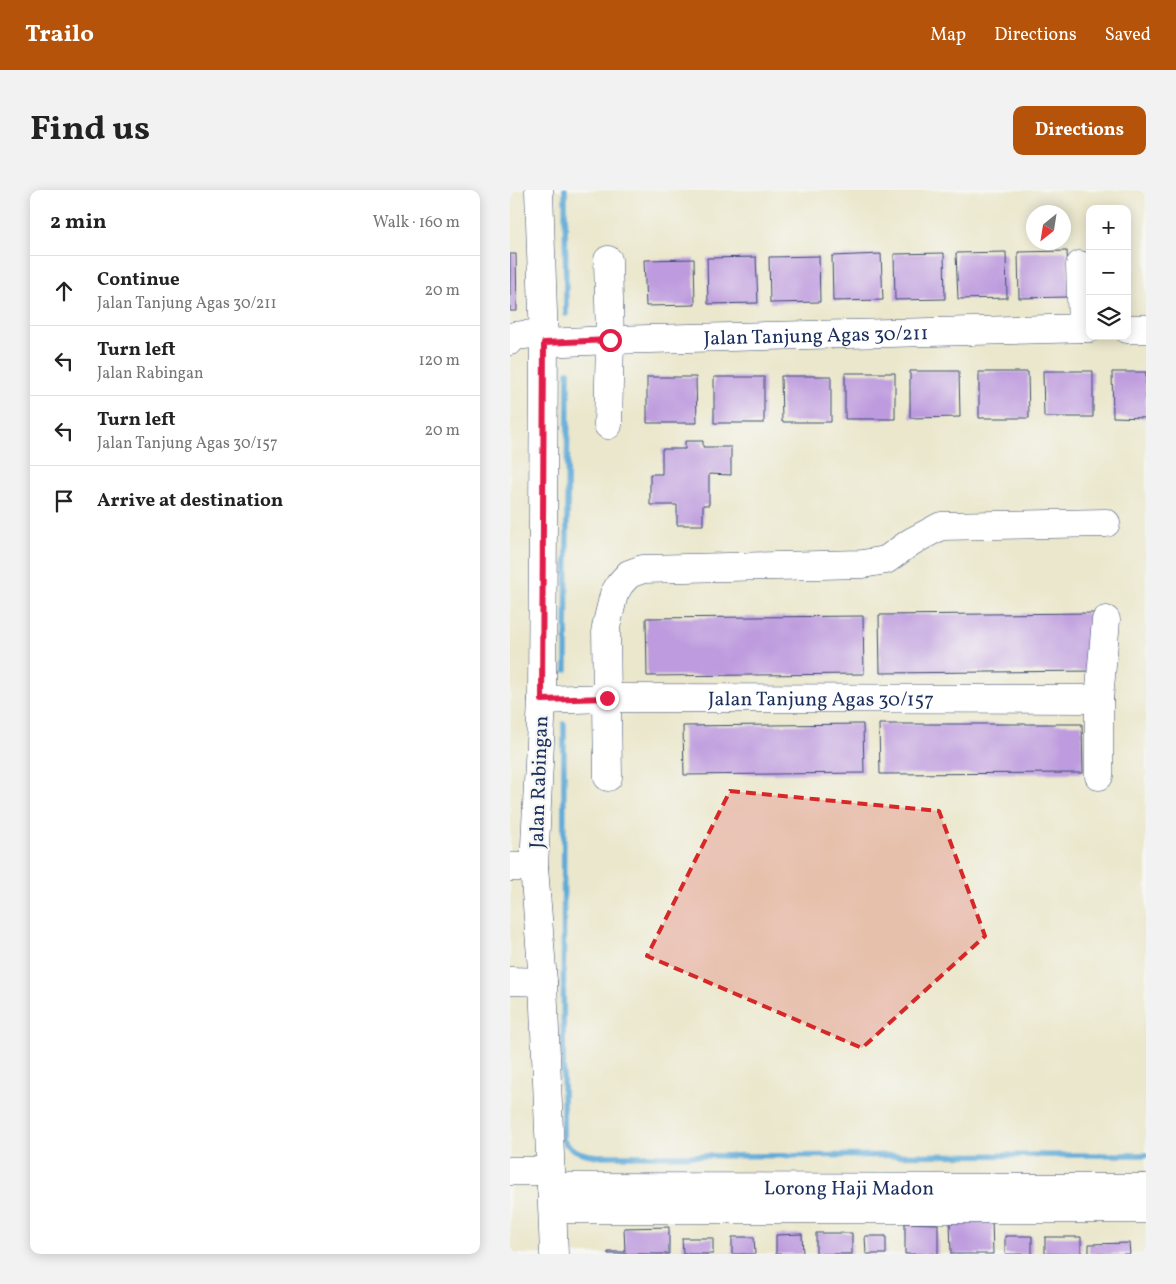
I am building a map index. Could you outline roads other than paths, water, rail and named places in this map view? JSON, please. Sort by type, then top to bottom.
[{"type":"street","name":"Jalan Rabingan","points":[[539,190],[544,338],[542,700],[522,867],[543,982],[554,1254]]},
{"type":"street","points":[[608,260],[610,340],[608,425]]},
{"type":"street","points":[[1080,265],[1086,328]]},
{"type":"street","name":"Jalan Tanjung Agas 30/211","points":[[510,342],[514,336],[610,340],[1086,328]]},
{"type":"street","points":[[1131,329],[1146,330]]},
{"type":"street","points":[[608,777],[606,626],[614,594],[629,574],[643,569],[863,564],[886,560],[911,542],[941,526],[1106,523]]},
{"type":"street","points":[[1099,776],[1099,699],[1106,620]]},
{"type":"street","name":"Jalan Tanjung Agas 30/157","points":[[542,700],[607,698],[1099,699]]},
{"type":"street","points":[[510,981],[543,982]]},
{"type":"street","points":[[510,1171],[552,1189],[1144,1209],[1145,1188]]},
{"type":"waterway","points":[[565,190],[566,314]]},
{"type":"waterway","points":[[566,670],[568,372]]},
{"type":"waterway","points":[[564,724],[563,1140],[574,1150],[598,1156],[1146,1155]]}]
